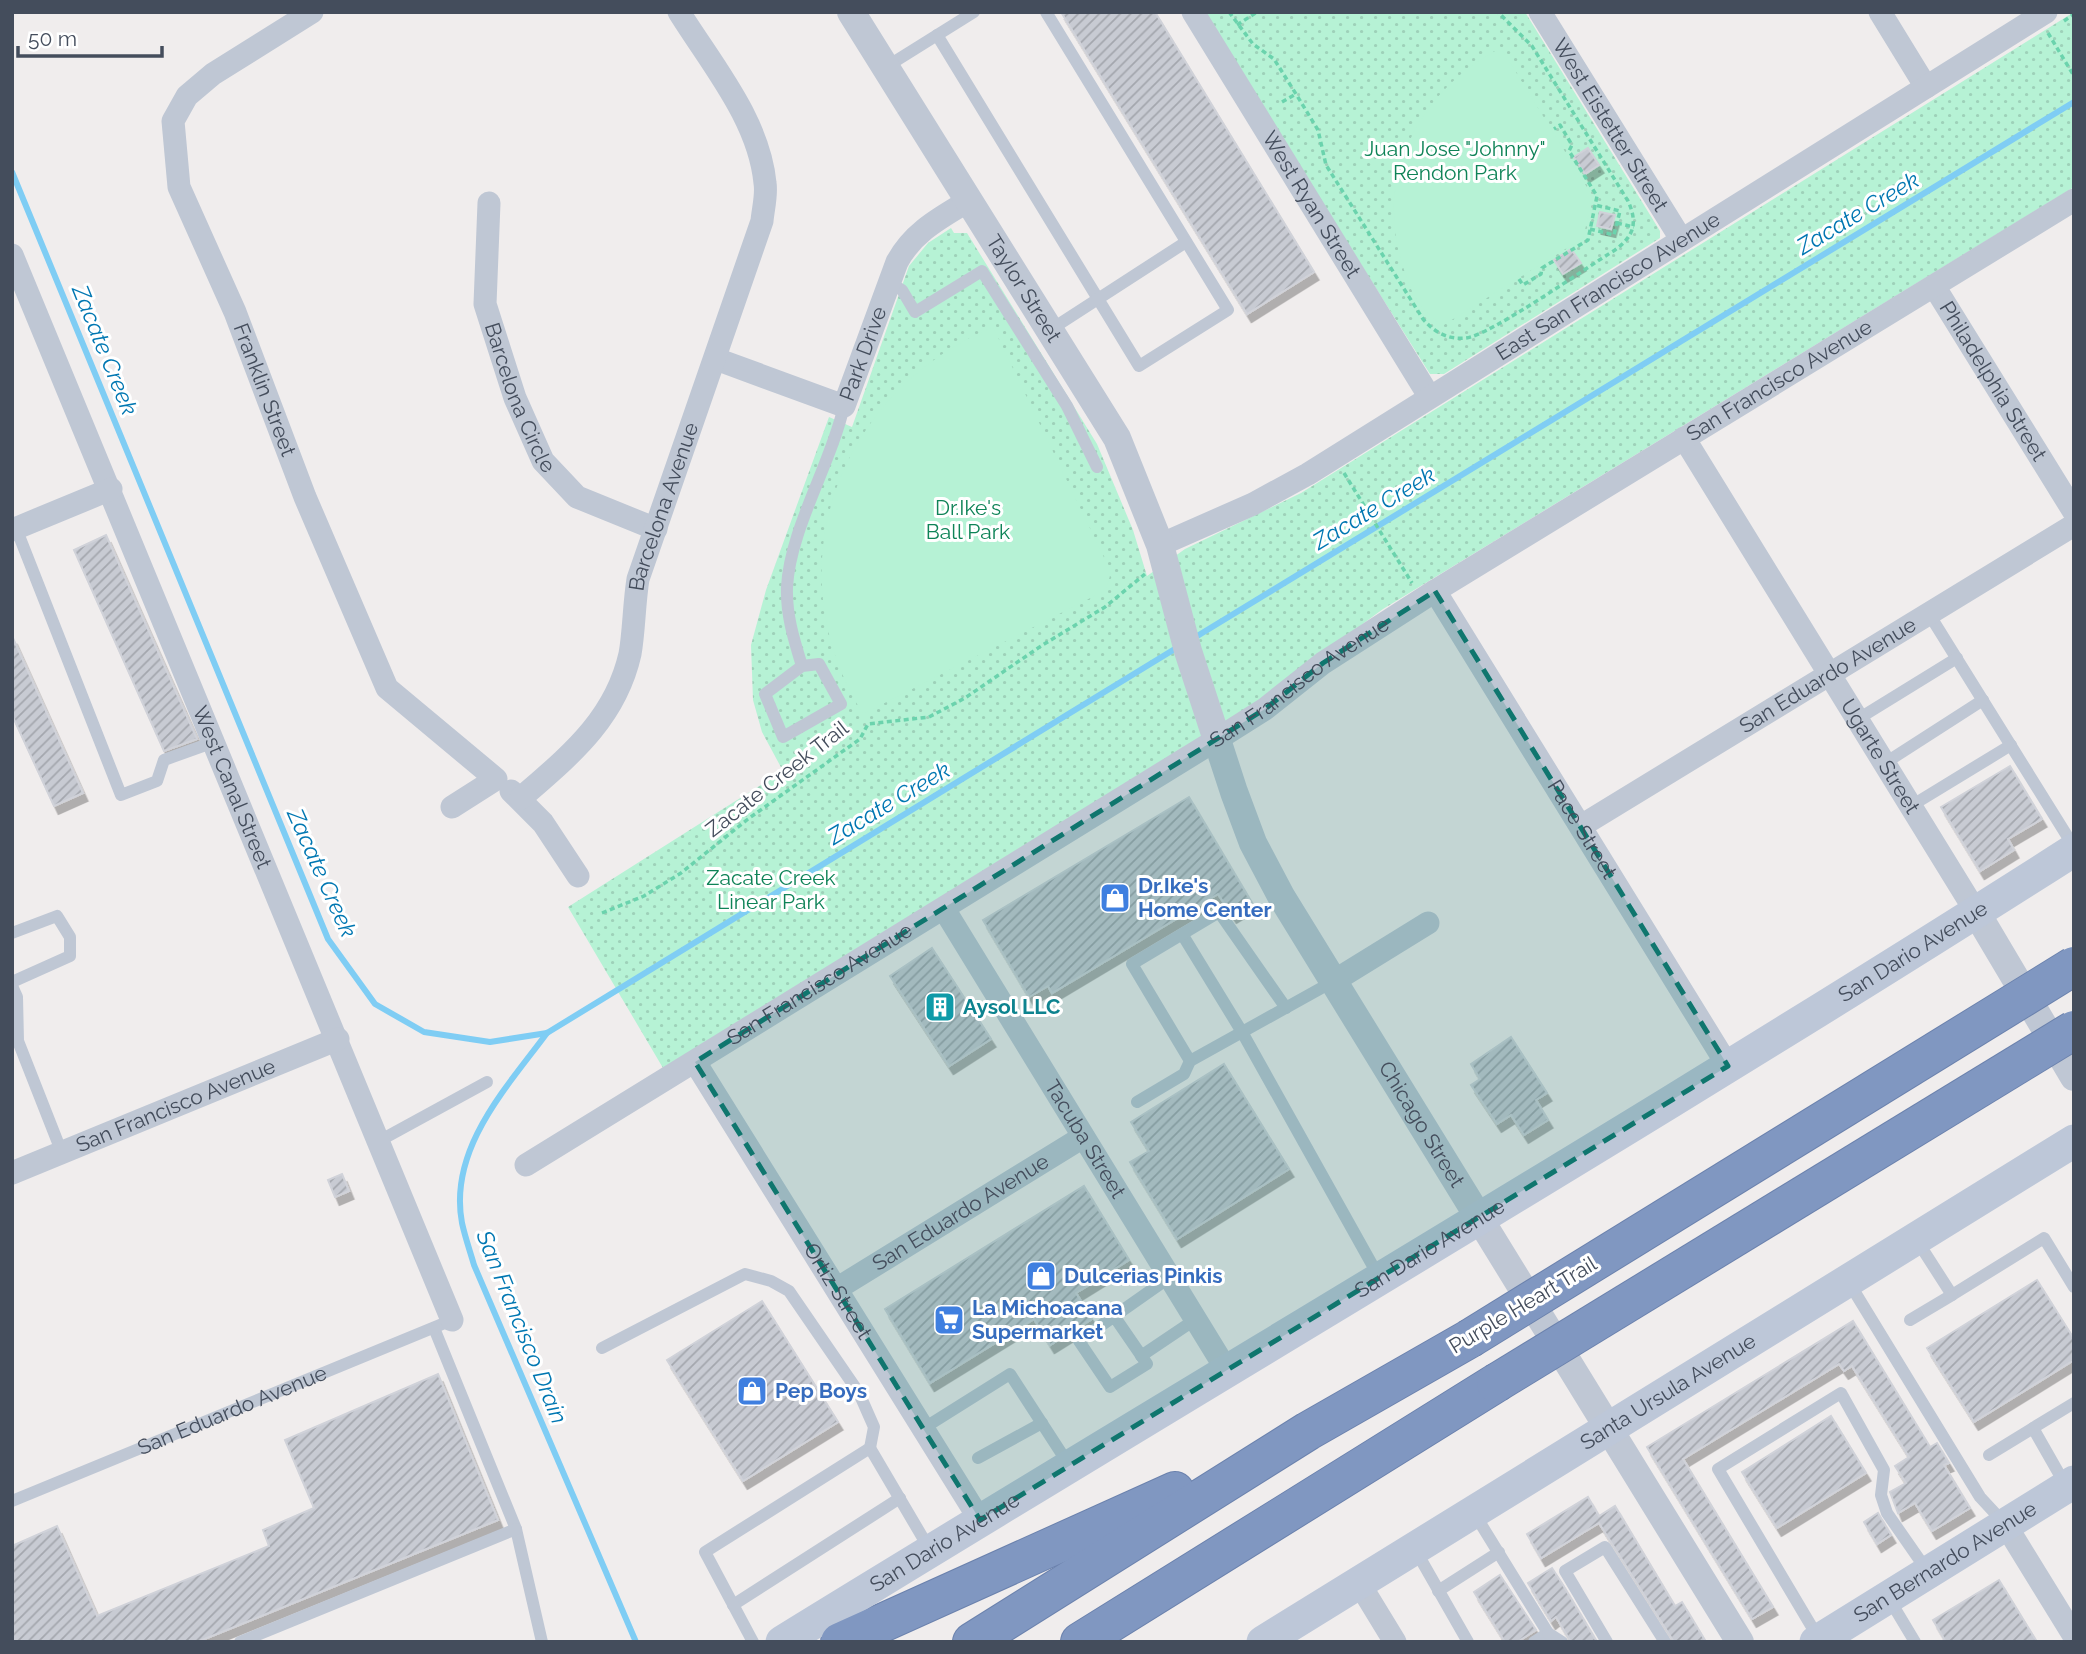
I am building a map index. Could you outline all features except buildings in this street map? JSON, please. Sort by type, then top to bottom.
[{"type":"highway","name":"Purple Heart Trail","points":[[972,1642],[1308,1431],[1469,1339],[2074,966]]},
{"type":"highway","points":[[1080,1642],[1496,1383],[2074,1030]]},
{"type":"highway","points":[[840,1642],[1308,1431]]},
{"type":"main road","name":"San Dario Avenue","points":[[782,1642],[1226,1369],[1728,1066],[2074,848]]},
{"type":"main road","name":"Santa Ursula Avenue","points":[[1263,1642],[2074,1142]]},
{"type":"main road","name":"San Bernardo Avenue","points":[[1833,1637],[1888,1597],[2070,1484]]},
{"type":"street","name":"Franklin Street","points":[[312,12],[213,74],[187,96],[173,121],[178,187],[235,312],[306,497],[387,688],[521,799],[543,823],[578,876]]},
{"type":"street","name":"Barcelona Avenue","points":[[521,799],[586,742],[605,716],[620,686],[630,652],[632,614],[638,579],[762,221],[766,186],[760,153],[749,124],[679,12]]},
{"type":"street","name":"Taylor Street","points":[[851,12],[1117,438],[1159,564]]},
{"type":"street","name":"West Ryan Street","points":[[1193,12],[1430,396]]},
{"type":"street","name":"West Eistetter Street","points":[[1539,12],[1681,239]]},
{"type":"street","points":[[1880,12],[1926,87]]},
{"type":"street","name":"East San Francisco Avenue","points":[[1159,564],[1253,503],[1308,474],[1926,87],[2046,22]]},
{"type":"street","name":"San Francisco Avenue","points":[[526,1165],[1265,709],[1424,588],[1684,439],[2074,200]]},
{"type":"street","name":"Park Drive","points":[[716,359],[844,406],[897,261],[912,239],[968,201]]},
{"type":"street","name":"Barcelona Circle","points":[[489,203],[485,304],[515,398],[543,461],[577,497],[656,530]]},
{"type":"street","name":"West Canal Street","points":[[12,255],[338,1039],[379,1141],[443,1324]]},
{"type":"street","name":"Philadelphia Street","points":[[1934,286],[2074,512]]},
{"type":"street","name":"Ugarte Street","points":[[1684,439],[1831,674],[2074,1077]]},
{"type":"street","points":[[14,529],[110,489]]},
{"type":"street","name":"San Eduardo Avenue","points":[[1581,826],[2074,526]]},
{"type":"street","name":"Chicago Street","points":[[1159,564],[1253,844],[1281,896],[1740,1642]]},
{"type":"street","name":"Pace Street","points":[[1424,588],[1581,826],[1728,1066]]},
{"type":"street","points":[[452,807],[496,779]]},
{"type":"street","name":"Tacuba Street","points":[[944,909],[1226,1369]]},
{"type":"street","points":[[1334,981],[1428,923]]},
{"type":"street","name":"San Francisco Avenue","points":[[12,1173],[338,1039]]},
{"type":"street","name":"Ortiz Street","points":[[695,1062],[980,1520]]},
{"type":"street","name":"San Eduardo Avenue","points":[[838,1288],[1083,1137]]},
{"type":"street","points":[[2005,1524],[2074,1636]]},
{"type":"street","points":[[1359,1583],[1395,1642]]},
{"type":"lane","points":[[885,67],[974,12]]},
{"type":"lane","points":[[937,35],[1139,366],[1228,310],[1046,12]]},
{"type":"lane","points":[[1049,330],[1186,242]]},
{"type":"lane","points":[[889,282],[902,290],[915,312],[982,271],[1067,406],[1097,467]]},
{"type":"lane","points":[[802,666],[789,626],[787,587],[791,559],[844,406]]},
{"type":"lane","points":[[14,529],[121,795],[157,781],[164,760],[214,743]]},
{"type":"lane","points":[[1929,614],[2074,848]]},
{"type":"lane","points":[[1858,719],[1957,658]]},
{"type":"lane","points":[[819,664],[841,704],[783,737],[765,694],[802,666],[819,664]]},
{"type":"lane","points":[[1885,763],[1983,700]]},
{"type":"lane","points":[[1911,806],[2011,745]]},
{"type":"lane","points":[[1190,1061],[1132,964],[1219,912],[1286,1008]]},
{"type":"lane","points":[[12,933],[57,915],[70,937],[70,956],[12,984],[17,998],[18,1041],[62,1153]]},
{"type":"lane","points":[[1182,934],[1242,1032],[1379,1278]]},
{"type":"lane","points":[[1137,1102],[1184,1074],[1190,1061],[1334,981]]},
{"type":"lane","points":[[379,1141],[487,1082]]},
{"type":"lane","points":[[1910,1320],[2044,1238],[2074,1287]]},
{"type":"lane","points":[[1916,1239],[1952,1295]]},
{"type":"lane","points":[[602,1348],[745,1274],[771,1281],[789,1290],[859,1393],[874,1427],[870,1448],[930,1550]]},
{"type":"lane","points":[[1114,1316],[1147,1364],[1110,1387],[1079,1341],[1114,1316],[1170,1277]]},
{"type":"lane","points":[[1848,1281],[1980,1497],[2005,1524]]},
{"type":"lane","points":[[1141,1356],[1196,1319]]},
{"type":"lane","points":[[443,1324],[516,1529],[541,1642]]},
{"type":"lane","name":"San Eduardo Avenue","points":[[12,1501],[443,1324]]},
{"type":"lane","points":[[923,1428],[1010,1374],[1069,1465]]},
{"type":"lane","points":[[1833,1637],[1718,1469],[1841,1393],[1884,1470],[1881,1495],[1887,1513],[1928,1572]]},
{"type":"lane","points":[[1989,1455],[2074,1403]]},
{"type":"lane","points":[[978,1458],[1042,1423]]},
{"type":"lane","points":[[2033,1428],[2070,1484]]},
{"type":"lane","points":[[753,1642],[705,1552],[870,1448]]},
{"type":"lane","points":[[733,1605],[900,1499]]},
{"type":"lane","points":[[1474,1512],[1548,1633],[1562,1642]]},
{"type":"lane","points":[[240,1642],[516,1529]]},
{"type":"lane","points":[[1607,1642],[1565,1571],[1605,1547],[1665,1642]]},
{"type":"lane","points":[[1414,1549],[1468,1642]]},
{"type":"lane","points":[[1438,1591],[1499,1552]]},
{"type":"lane","points":[[1888,1597],[1915,1642]]},
{"type":"lane","points":[[1534,1642],[1548,1633]]},
{"type":"path","points":[[1229,12],[1253,44],[1274,59],[1318,130],[1326,165],[1423,319],[1445,336],[1467,338],[1484,331],[1615,250],[1631,235],[1634,227],[1628,201],[1532,46],[1498,12]]},
{"type":"path","points":[[1237,25],[1257,12]]},
{"type":"path","points":[[2046,22],[2074,76]]},
{"type":"path","points":[[1282,102],[1296,94]]},
{"type":"path","points":[[1519,279],[1523,285],[1541,274],[1542,268],[1588,240],[1597,196],[1569,151],[1572,145],[1560,125],[1554,129]]},
{"type":"path","points":[[1590,229],[1614,235],[1620,211],[1595,205]]},
{"type":"path","points":[[1617,223],[1634,227]]},
{"type":"path","points":[[1343,470],[1424,588]]},
{"type":"path","name":"Zacate Creek Trail","points":[[601,914],[644,896],[681,873],[748,819],[860,739],[868,724],[929,717],[965,698],[1041,646],[1105,607],[1159,564]]},
{"type":"highlighted area","points":[[1435,591],[1728,1066],[980,1520],[695,1062],[1265,709],[1323,663]]},
{"type":"green space","name":"Juan Jose \"Johnny\" Rendon Park","points":[[1202,12],[1525,12],[1660,231],[1660,238],[1444,374],[1430,374]]},
{"type":"green space","name":"Zacate Creek Linear Park","points":[[2074,12],[2074,187],[1383,609],[1254,704],[663,1068],[568,907],[783,771],[762,732],[753,700],[751,645],[766,590],[829,417],[852,427],[909,266],[928,243],[951,228],[954,233],[967,233],[1097,444],[1133,530],[1147,576],[1185,549],[1301,493]]},
{"type":"green space","points":[[1501,48],[1593,197],[1583,238],[1442,326],[1421,306],[1407,279],[1399,253],[1394,221],[1395,190],[1402,161],[1414,133],[1430,107],[1450,84],[1474,64]]},
{"type":"green space","name":"Dr.Ike's Ball Park","points":[[993,327],[1111,572],[1106,590],[863,714],[836,658],[823,601],[823,545],[836,490],[860,440],[894,394],[939,356]]},
{"type":"waterway","name":"Zacate Creek","points":[[1194,638],[2074,102]]},
{"type":"waterway","name":"Zacate Creek","points":[[12,172],[328,939],[375,1004],[424,1032],[490,1042],[547,1033],[1178,647]]},
{"type":"waterway","name":"San Francisco Drain","points":[[547,1033],[499,1097],[472,1145],[460,1196],[462,1223],[474,1265],[636,1642]]},
{"type":"place","name":"Dr.Ike's Home Center","points":[[1115,898]]},
{"type":"place","name":"Aysol LLC","points":[[940,1007]]},
{"type":"place","name":"Dulcerias Pinkis","points":[[1041,1276]]},
{"type":"place","name":"La Michoacana Supermarket","points":[[949,1320]]},
{"type":"place","name":"Pep Boys","points":[[752,1391]]}]
